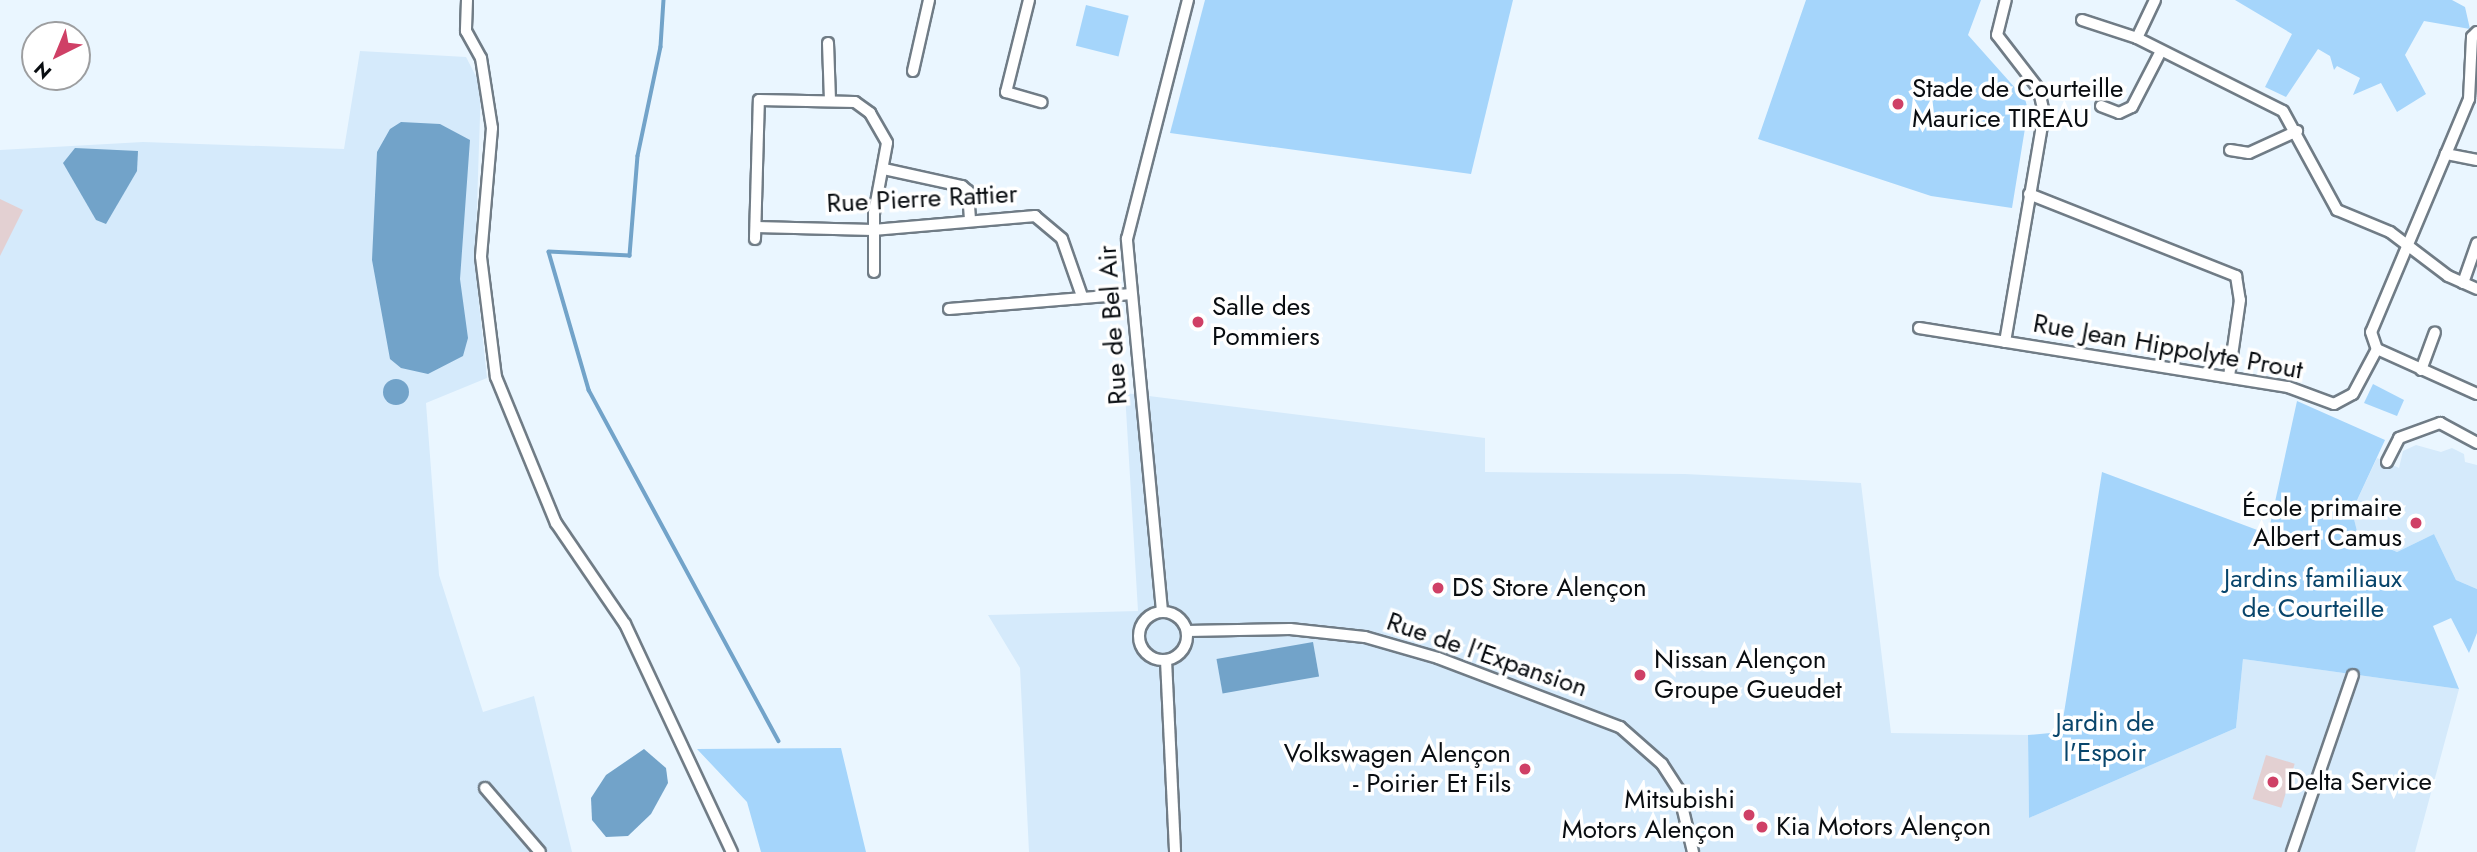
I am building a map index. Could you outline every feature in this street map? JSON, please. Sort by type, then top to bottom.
[{"type":"street","points":[[467,0],[466,31],[481,58],[492,128],[481,257],[496,377],[556,523],[625,624],[733,852]]},
{"type":"street","points":[[913,71],[929,0]]},
{"type":"street","points":[[1029,0],[1006,92],[1042,102]]},
{"type":"street","name":"Rue de Bel Air","points":[[1162,611],[1127,239],[1188,0]]},
{"type":"street","points":[[2005,342],[2043,100],[1997,35],[2006,0]]},
{"type":"street","points":[[2137,38],[2155,0]]},
{"type":"street","points":[[2082,20],[2137,38],[2283,111],[2297,131],[2337,210],[2390,232],[2406,246],[2463,283],[2477,289]]},
{"type":"street","points":[[2477,32],[2469,99],[2371,332],[2375,345],[2421,370],[2477,394]]},
{"type":"street","points":[[828,43],[830,100]]},
{"type":"street","points":[[2101,106],[2119,113],[2132,107],[2161,51]]},
{"type":"street","points":[[755,239],[760,100],[830,100],[855,103],[870,113],[887,143],[873,230],[874,272]]},
{"type":"street","points":[[2230,150],[2249,153],[2297,131]]},
{"type":"street","points":[[2446,154],[2477,160]]},
{"type":"street","points":[[884,169],[962,187],[968,191],[970,220]]},
{"type":"street","points":[[2029,194],[2236,276],[2240,300],[2229,376]]},
{"type":"street","name":"Rue Pierre Rattier","points":[[756,227],[873,230],[1022,215],[1045,220],[1062,239],[1082,296]]},
{"type":"street","points":[[2463,283],[2477,243]]},
{"type":"street","points":[[949,309],[1131,294]]},
{"type":"street","name":"Rue Jean Hippolyte Prout","points":[[1919,328],[2229,376],[2343,404],[2375,345]]},
{"type":"street","points":[[2421,370],[2435,332]]},
{"type":"street","points":[[2387,462],[2399,438],[2440,423],[2477,443]]},
{"type":"street","points":[[1162,611],[1176,615],[1187,631],[1181,652],[1166,660],[1152,657],[1139,640],[1142,623],[1162,611]]},
{"type":"street","name":"Rue de l'Expansion","points":[[1187,631],[1290,629],[1365,637],[1438,658],[1620,727],[1662,764],[1678,789],[1693,852]]},
{"type":"street","points":[[1166,660],[1175,852]]},
{"type":"street","points":[[2292,852],[2353,674]]},
{"type":"street","points":[[485,788],[540,852]]},
{"type":"shaded area","points":[[360,51],[466,57],[481,86],[475,266],[487,378],[426,403],[439,575],[483,712],[534,696],[572,852],[0,852],[0,150],[143,142],[344,149]]},
{"type":"shaded area","points":[[401,122],[440,124],[470,140],[460,279],[468,338],[463,356],[428,374],[401,368],[390,359],[372,260],[377,152],[390,129]]},
{"type":"shaded area","points":[[75,148],[138,151],[137,171],[106,224],[96,220],[63,163]]},
{"type":"shaded area","points":[[396,379],[405,383],[409,392],[405,401],[396,405],[387,401],[383,392],[387,383]]},
{"type":"shaded area","points":[[1125,393],[1485,438],[1485,472],[1685,474],[1861,483],[1891,733],[2028,735],[2029,818],[2236,728],[2243,659],[2459,689],[2415,852],[1029,852],[1020,668],[988,615],[1138,611]]},
{"type":"shaded area","name":"École primaire Albert Camus","points":[[2416,445],[2441,452],[2452,448],[2464,454],[2465,462],[2477,465],[2477,589],[2456,580],[2434,534],[2397,552],[2358,535],[2352,511],[2377,458],[2399,468],[2403,451]]},
{"type":"shaded area","points":[[1313,642],[1319,676],[1223,693],[1216,659]]},
{"type":"shaded area","points":[[644,749],[666,768],[668,783],[651,814],[628,836],[606,837],[592,820],[591,798],[606,775]]},
{"type":"green space","points":[[1205,0],[1513,0],[1471,174],[1170,133]]},
{"type":"green space","name":"Stade de Courteille Maurice TIREAU","points":[[1806,0],[1981,0],[1968,35],[2025,99],[2028,110],[2012,208],[1931,196],[1758,139]]},
{"type":"green space","points":[[2235,0],[2452,0],[2465,7],[2470,29],[2424,21],[2405,55],[2426,94],[2397,112],[2381,83],[2353,95],[2360,78],[2337,66],[2334,70],[2330,56],[2318,49],[2286,97],[2265,87],[2292,34]]},
{"type":"green space","points":[[1086,5],[1129,16],[1119,56],[1076,46]]},
{"type":"green space","points":[[2373,384],[2404,400],[2397,416],[2364,403]]},
{"type":"green space","name":"Jardins familiaux de Courteille","points":[[2297,401],[2385,440],[2352,511],[2358,535],[2397,552],[2434,534],[2456,580],[2477,589],[2477,633],[2469,653],[2451,618],[2433,626],[2459,689],[2243,659],[2236,728],[2029,818],[2028,735],[2061,732],[2102,472],[2268,534]]},
{"type":"green space","points":[[841,748],[866,852],[761,852],[747,802],[697,749]]},
{"type":"building","points":[[0,199],[23,210],[0,256]]},
{"type":"building","name":"Delta Service","points":[[2266,755],[2295,764],[2281,808],[2253,799]]},
{"type":"waterway","points":[[664,0],[661,47],[638,156],[630,256],[549,252],[589,390],[779,741]]},
{"type":"place","name":"Stade de Courteille Maurice TIREAU","points":[[1898,104]]},
{"type":"place","name":"Salle des Pommiers","points":[[1198,322]]},
{"type":"place","name":"École primaire Albert Camus","points":[[2416,523]]},
{"type":"place","name":"DS Store Alençon","points":[[1438,588]]},
{"type":"place","name":"Nissan Alençon Groupe Gueudet","points":[[1640,675]]},
{"type":"place","name":"Volkswagen Alençon - Poirier Et Fils","points":[[1525,769]]},
{"type":"place","name":"Delta Service","points":[[2273,782]]},
{"type":"place","name":"Mitsubishi Motors Alençon","points":[[1749,815]]},
{"type":"place","name":"Kia Motors Alençon","points":[[1762,827]]},
{"type":"park label","name":"Jardin de l'Espoir","points":[[2105,738]]}]
